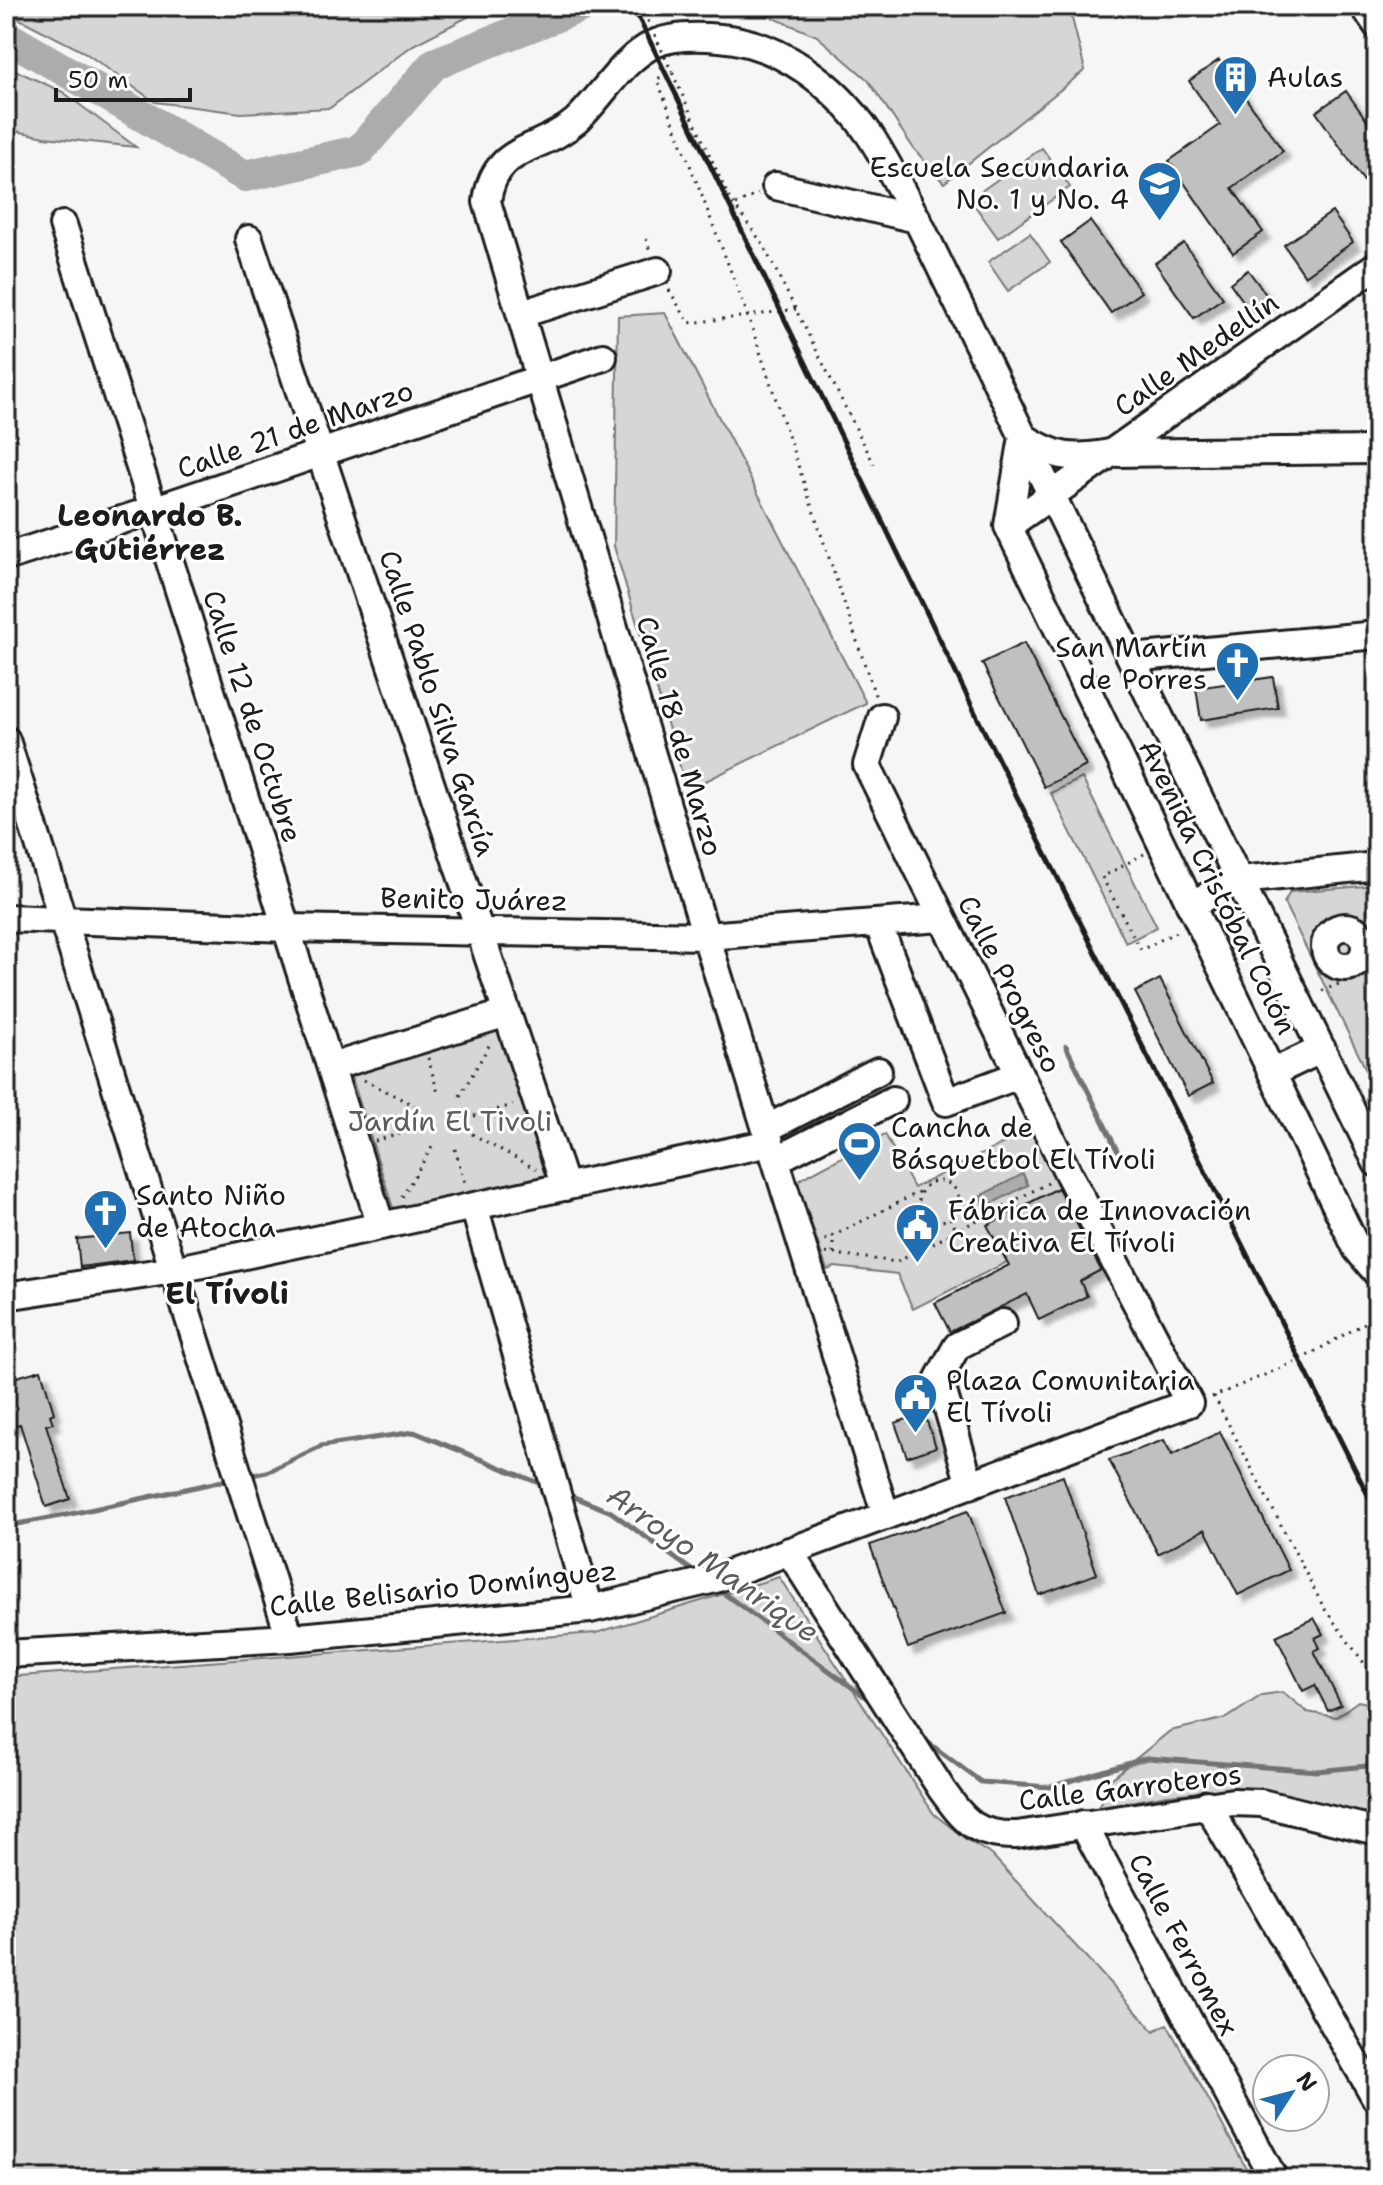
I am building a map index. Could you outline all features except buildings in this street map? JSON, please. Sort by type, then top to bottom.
[{"type":"street","points":[[1364,6],[1377,25]]},
{"type":"street","name":"Avenida Cristóbal Colón","points":[[655,44],[695,36],[734,39],[772,51],[811,74],[842,102],[869,134],[917,219],[1377,1163]]},
{"type":"street","name":"Calle 18 de Marzo","points":[[655,44],[632,60],[575,121],[552,137],[512,156],[490,180],[487,202],[706,936],[886,1516]]},
{"type":"street","points":[[776,186],[917,219]]},
{"type":"street","name":"Calle 12 de Octubre","points":[[63,225],[381,1226]]},
{"type":"street","name":"Calle Pablo Silva García","points":[[249,239],[507,1013],[556,1181]]},
{"type":"street","name":"Calle Medellín","points":[[1051,494],[1377,265]]},
{"type":"street","points":[[521,314],[658,271]]},
{"type":"street","name":"Calle 21 de Marzo","points":[[6,557],[603,357]]},
{"type":"street","points":[[1008,526],[1023,437],[1062,457],[1083,458],[1110,453],[1377,450]]},
{"type":"street","points":[[1008,526],[1051,494]]},
{"type":"street","name":"Avenida Cristóbal Colón","points":[[1008,526],[1272,1073],[1367,1244],[1377,1273]]},
{"type":"street","points":[[1131,658],[1377,635]]},
{"type":"street","name":"Calle Progreso","points":[[882,717],[867,765],[1068,1173],[1201,1400]]},
{"type":"street","points":[[6,740],[290,1638]]},
{"type":"street","points":[[1194,913],[1240,880],[1377,866]]},
{"type":"street","name":"Benito Juárez","points":[[6,918],[287,928],[706,936],[941,918]]},
{"type":"street","points":[[878,923],[946,1102],[1019,1075]]},
{"type":"street","points":[[331,1067],[507,1013]]},
{"type":"street","points":[[1272,1073],[1322,1049]]},
{"type":"street","points":[[6,1296],[174,1270],[381,1226],[471,1200],[556,1181],[770,1144],[887,1104],[872,1074],[770,1144]]},
{"type":"street","points":[[471,1200],[590,1609]]},
{"type":"street","points":[[970,1485],[939,1378],[957,1346],[1003,1323]]},
{"type":"street","name":"Calle Belisario Domínguez","points":[[6,1654],[290,1638],[590,1609],[707,1581],[1201,1400]]},
{"type":"street","name":"Calle Garroteros","points":[[789,1551],[942,1790],[971,1826],[985,1832],[1017,1835],[1207,1804],[1261,1803],[1377,1831]]},
{"type":"street","points":[[1207,1804],[1377,2100]]},
{"type":"street","name":"Calle Ferromex","points":[[1083,1824],[1274,2179]]},
{"type":"path","points":[[641,6],[729,198],[762,243],[874,464]]},
{"type":"path","points":[[672,72],[657,79],[748,316],[882,717]]},
{"type":"path","points":[[646,239],[658,271],[689,323],[796,309]]},
{"type":"path","points":[[1161,845],[1102,877],[1141,950],[1194,913]]},
{"type":"path","points":[[965,902],[986,940]]},
{"type":"path","points":[[1322,991],[1373,959]]},
{"type":"path","points":[[460,1096],[491,1041]]},
{"type":"path","points":[[425,1050],[438,1093]]},
{"type":"path","points":[[364,1080],[419,1108]]},
{"type":"path","points":[[474,1116],[523,1102]]},
{"type":"path","points":[[372,1142],[417,1129]]},
{"type":"path","points":[[472,1134],[556,1181]]},
{"type":"path","points":[[401,1198],[432,1147]]},
{"type":"path","points":[[455,1149],[471,1200]]},
{"type":"path","points":[[921,1191],[919,1204],[925,1216],[937,1221],[950,1218],[958,1208],[955,1189],[945,1181],[931,1182],[921,1191],[833,1235],[833,1254],[897,1262],[1068,1173]]},
{"type":"path","points":[[950,1218],[957,1231]]},
{"type":"path","points":[[1377,1316],[1300,1360],[1201,1400],[1324,1608],[1377,1681]]},
{"type":"green space","points":[[6,6],[489,6],[413,45],[330,108],[241,113],[155,102],[84,52],[6,14]]},
{"type":"green space","points":[[745,6],[1069,6],[1085,70],[944,183],[914,149],[868,80],[817,36]]},
{"type":"green space","points":[[6,66],[63,92],[136,147],[45,137],[6,129]]},
{"type":"green space","points":[[1042,148],[1070,187],[998,238],[970,199]]},
{"type":"green space","points":[[1030,233],[1050,262],[1008,291],[988,262]]},
{"type":"green space","points":[[665,313],[866,703],[687,790],[614,546],[618,316]]},
{"type":"green space","points":[[1082,778],[1157,927],[1126,943],[1051,793]]},
{"type":"green space","points":[[1377,885],[1377,1092],[1284,903],[1290,892]]},
{"type":"green space","name":"Jardín El Tivoli","points":[[499,1028],[546,1175],[394,1211],[350,1072]]},
{"type":"green space","points":[[1036,1127],[1065,1184],[988,1225],[1007,1262],[913,1309],[897,1274],[835,1267],[827,1270],[797,1181],[885,1134],[914,1188]]},
{"type":"green space","points":[[779,1577],[934,1814],[992,1855],[1154,2031],[1167,2024],[1252,2179],[6,2179],[6,1677],[596,1633]]},
{"type":"green space","points":[[1283,1692],[1307,1712],[1336,1717],[1358,1701],[1377,1705],[1377,1820],[1231,1790],[1167,1795],[1098,1808],[1111,1779],[1170,1731],[1227,1718],[1262,1695]]},
{"type":"shaded area","points":[[1023,1174],[1028,1185],[985,1207],[980,1196]]},
{"type":"waterway","points":[[6,36],[245,176],[359,151],[434,64],[582,6]]},
{"type":"waterway","points":[[1066,1046],[1117,1150]]},
{"type":"waterway","name":"Arroyo Manrique","points":[[246,1476],[267,1472],[321,1446],[414,1432],[546,1486]]},
{"type":"waterway","name":"Arroyo Manrique","points":[[6,1526],[232,1479]]},
{"type":"waterway","name":"Arroyo Manrique","points":[[567,1494],[611,1512],[697,1574]]},
{"type":"waterway","name":"Arroyo Manrique","points":[[715,1587],[872,1702]]},
{"type":"waterway","name":"Arroyo Manrique","points":[[922,1738],[981,1782],[1050,1787],[1147,1758],[1317,1771],[1377,1765]]},
{"type":"railway","points":[[633,6],[983,729],[1377,1513]]},
{"type":"place","name":"Aulas","points":[[1236,116]]},
{"type":"place","name":"Escuela Secundaria No. 1 y No. 4","points":[[1160,222]]},
{"type":"place","name":"San Martín de Porres","points":[[1238,702]]},
{"type":"place","name":"Cancha de Básquetbol El Tívoli","points":[[860,1182]]},
{"type":"place","name":"Santo Niño de Atocha","points":[[105,1250]]},
{"type":"place","name":"Fábrica de Innovación Creativa El Tívoli","points":[[917,1265]]},
{"type":"place","name":"Plaza Comunitaria El Tívoli","points":[[915,1435]]},
{"type":"district","name":"Leonardo B. Gutiérrez","points":[[150,533]]},
{"type":"district","name":"El Tívoli","points":[[227,1294]]}]
